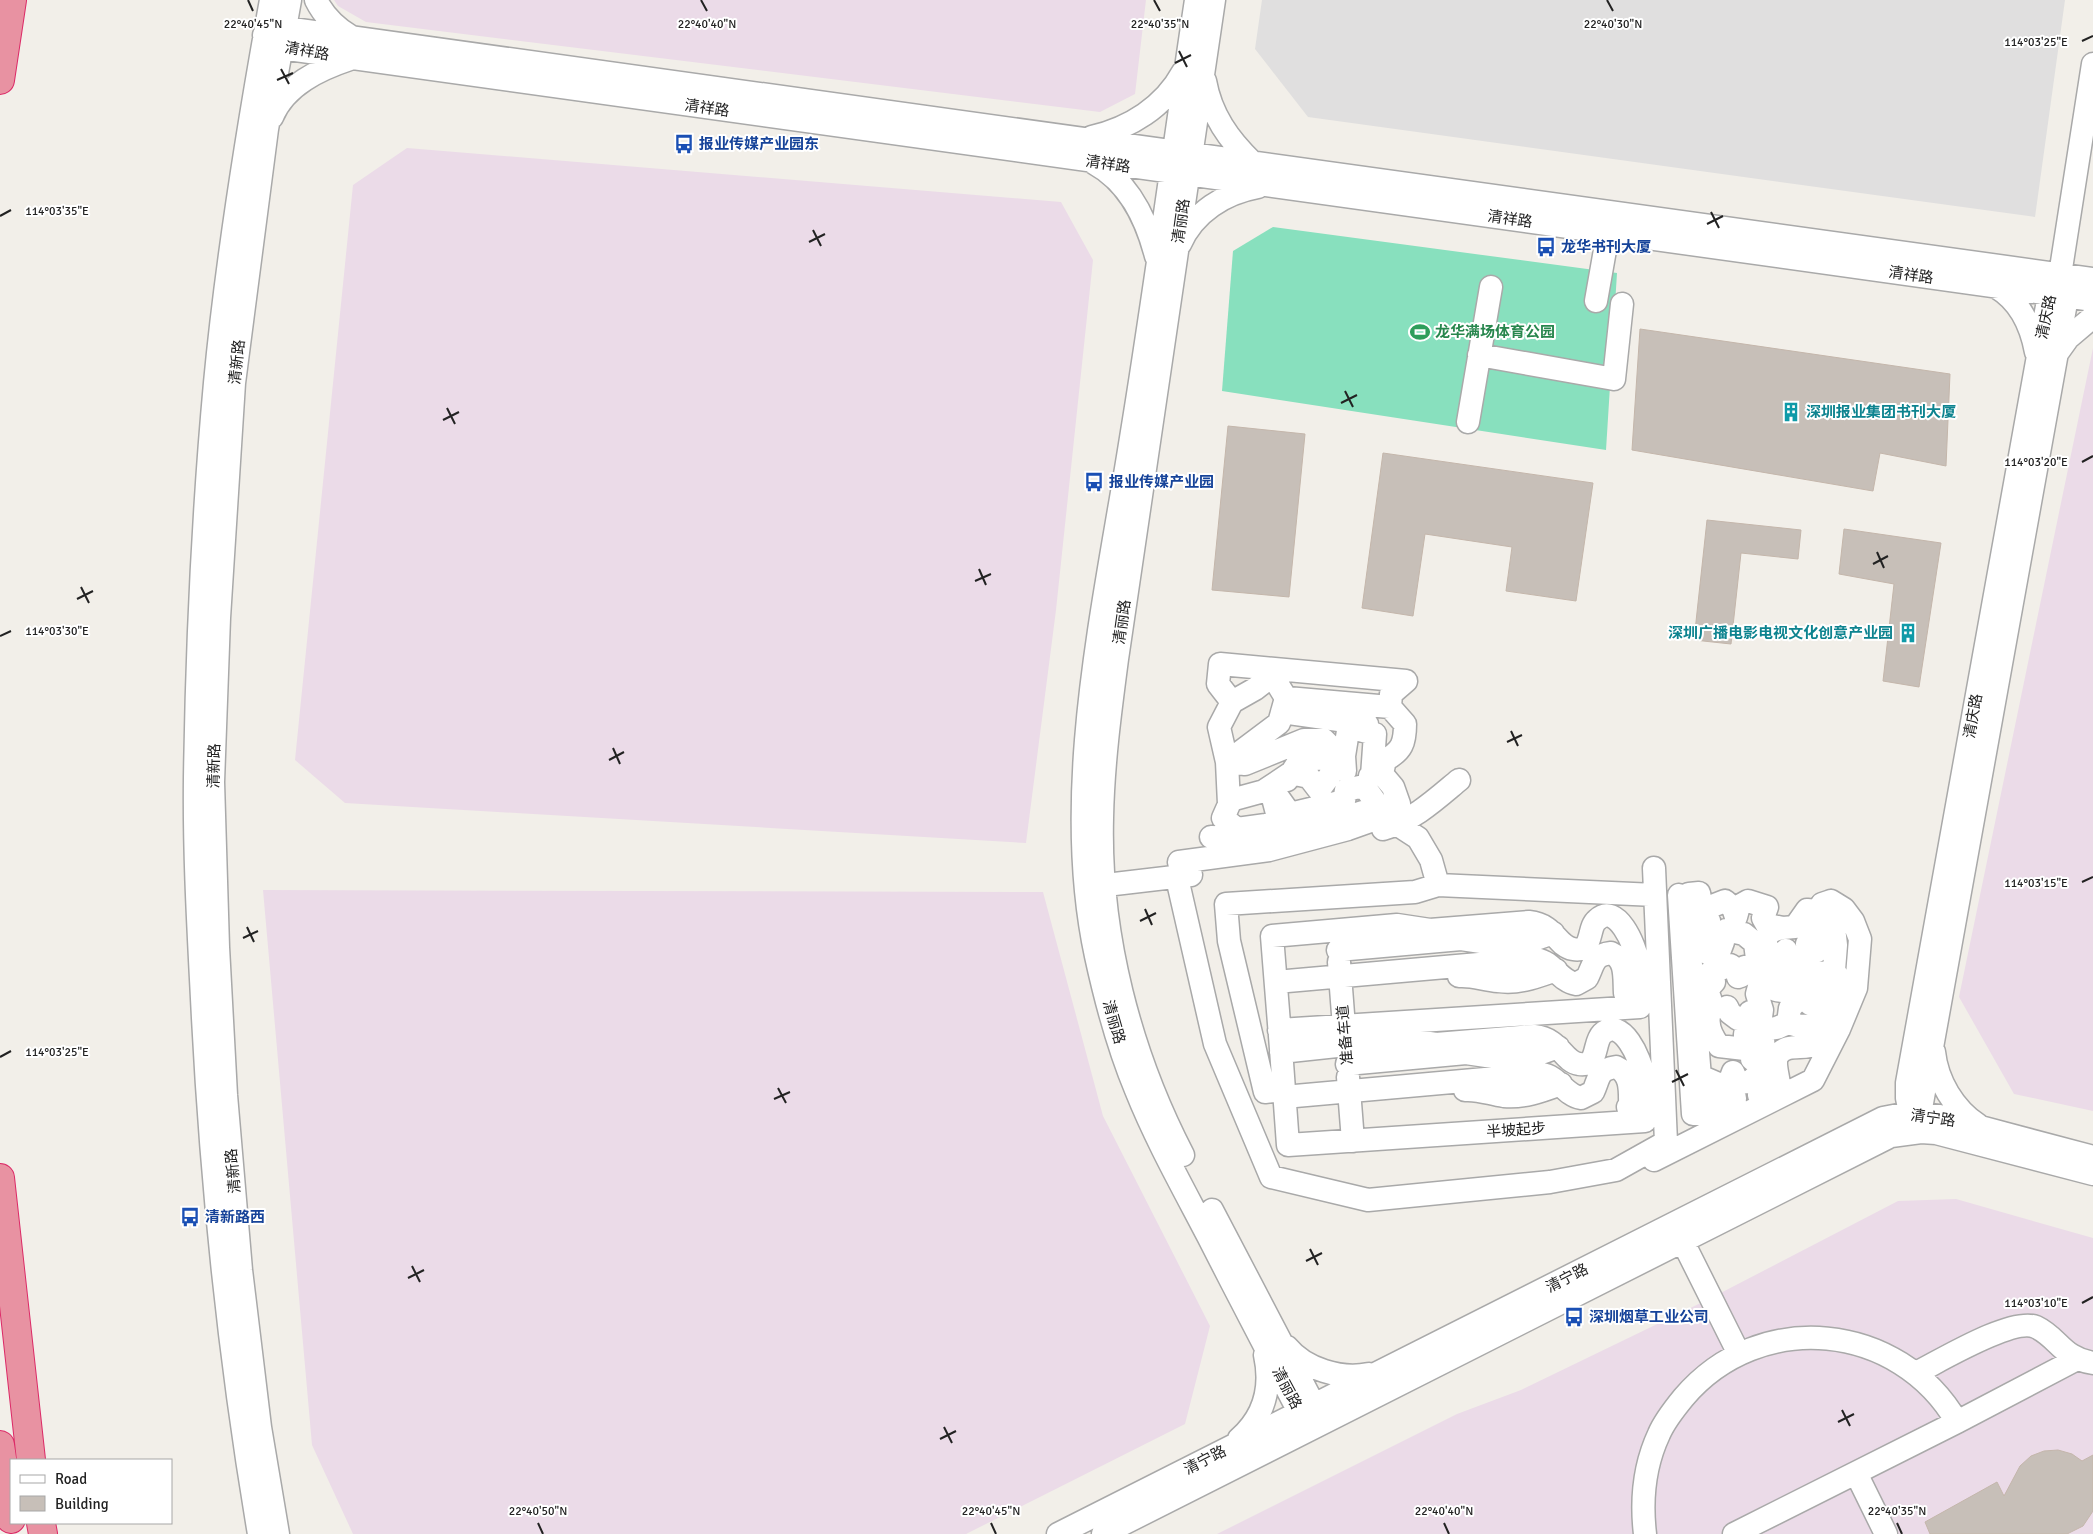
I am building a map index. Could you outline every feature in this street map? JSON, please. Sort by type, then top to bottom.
[{"type":"highway","points":[[0,80],[12,0]]},
{"type":"highway","points":[[0,1178],[31,1459]]},
{"type":"highway","points":[[0,1445],[10,1508]]},
{"type":"street","name":"清新路","points":[[271,0],[277,37],[234,383],[219,618],[213,782],[218,947],[226,1095],[241,1270],[260,1427],[278,1534]]},
{"type":"street","name":"清新路","points":[[259,1534],[240,1420],[223,1272],[207,1096],[199,947],[195,782],[200,617],[215,382],[249,118],[290,0]]},
{"type":"street","points":[[267,129],[274,112],[286,96],[301,82],[330,65],[352,48],[316,0]]},
{"type":"street","name":"清丽路","points":[[1195,68],[1196,0]]},
{"type":"street","name":"清丽路","points":[[1214,0],[1195,68],[1167,258],[1134,423],[1096,655],[1085,747],[1082,828],[1095,887],[1095,954],[1116,1034],[1136,1091],[1167,1156],[1270,1339],[1310,1415]]},
{"type":"street","name":"清祥路","points":[[277,37],[1181,163],[1266,185],[2093,300]]},
{"type":"street","points":[[2060,275],[2093,64]]},
{"type":"street","points":[[1253,163],[1224,130],[1195,68],[1160,103],[1145,115],[1107,134],[1086,150],[1119,181],[1132,198],[1151,237],[1167,258],[1195,220],[1211,206],[1244,190],[1266,185]]},
{"type":"street","name":"清祥路","points":[[1181,163],[1253,163],[2093,279]]},
{"type":"street","points":[[1596,301],[1608,233]]},
{"type":"street","name":"清庆路","points":[[1915,1120],[1907,1084],[1912,1052],[2047,356],[2060,275]]},
{"type":"street","points":[[1468,422],[1491,287]]},
{"type":"street","points":[[1996,287],[2015,301],[2047,356],[2093,318]]},
{"type":"street","points":[[1479,355],[1614,379],[1622,304]]},
{"type":"street","name":"清庆路","points":[[1915,1120],[1933,1040],[2047,356]]},
{"type":"street","points":[[1232,702],[1218,684],[1220,664],[1406,681],[1391,694],[1390,707],[1405,724],[1405,736],[1398,753],[1385,760],[1377,775],[1346,785]]},
{"type":"street","points":[[1271,794],[1279,821],[1237,829],[1223,818],[1229,804],[1238,762],[1279,723],[1284,705],[1275,680],[1268,679],[1254,690],[1232,702],[1219,727],[1238,762],[1271,794],[1290,814],[1344,801],[1346,785],[1344,756],[1347,726]]},
{"type":"street","points":[[1284,705],[1390,707]]},
{"type":"street","points":[[1284,705],[1375,734],[1377,775]]},
{"type":"street","points":[[1347,726],[1405,730]]},
{"type":"street","points":[[1229,804],[1231,800],[1271,794],[1291,773],[1299,761],[1328,749],[1347,726]]},
{"type":"street","points":[[1210,848],[1217,769],[1304,740],[1328,749]]},
{"type":"street","points":[[1291,773],[1309,777],[1319,790],[1331,774],[1328,749]]},
{"type":"street","points":[[1210,848],[1269,850],[1348,829],[1396,812],[1399,804],[1393,787],[1377,775]]},
{"type":"street","points":[[1095,887],[1178,870],[1242,866],[1398,825],[1428,806],[1459,780]]},
{"type":"street","points":[[1178,870],[1210,848],[1246,838],[1308,829],[1379,807],[1364,786],[1346,785]]},
{"type":"street","points":[[1398,825],[1418,838],[1431,860],[1438,885]]},
{"type":"street","points":[[1178,870],[1215,1044],[1271,1177],[1368,1200],[1550,1182],[1616,1170],[1666,1142],[1654,868]]},
{"type":"street","points":[[1579,1118],[1630,1107],[1629,1084],[1626,1075],[1616,1067],[1603,1071],[1599,1075],[1593,1092],[1588,1096],[1575,1097],[1549,1075],[1541,1074],[1407,1095],[1350,1096],[1265,1092],[1229,941],[1226,904],[1415,892],[1438,885],[1655,895]]},
{"type":"street","points":[[1795,933],[1808,957],[1803,962],[1791,963],[1788,960],[1786,950],[1780,960],[1745,967],[1741,976],[1738,977],[1736,969],[1730,965],[1713,963],[1704,951],[1702,938],[1704,927],[1709,921],[1702,910],[1699,893],[1689,894],[1686,902],[1700,1076],[1706,1100],[1713,1101],[1728,1092],[1771,1093],[1779,1086],[1776,1061],[1778,1055],[1783,1050],[1792,1047],[1810,1048],[1816,1044],[1821,1036],[1823,1020],[1821,1010],[1817,1006],[1810,1004],[1820,998],[1820,980],[1826,972],[1836,945],[1824,906]]},
{"type":"street","points":[[1679,895],[1693,1114],[1734,1111],[1715,1063],[1715,1054],[1719,1046]]},
{"type":"street","points":[[1702,910],[1725,901],[1733,908],[1736,917],[1739,906],[1756,906]]},
{"type":"street","points":[[1728,1092],[1733,1072],[1737,1081],[1742,1083],[1750,1082],[1755,1077],[1761,1083],[1765,1083],[1767,1077],[1766,1070],[1752,1057],[1762,1056],[1764,1053],[1763,1038],[1774,1026],[1777,1014],[1773,1012],[1762,964],[1754,920],[1756,906]]},
{"type":"street","points":[[1756,906],[1767,925],[1816,938],[1815,921],[1824,906]]},
{"type":"street","points":[[1600,1188],[1813,1080],[1839,1029],[1856,988],[1860,939],[1853,922],[1844,908],[1824,906]]},
{"type":"street","points":[[1284,1093],[1272,936],[1398,945],[1529,922],[1539,923],[1547,927],[1565,946],[1572,949],[1580,949],[1590,941],[1594,924],[1598,919],[1604,916],[1611,916],[1617,919],[1623,926],[1638,960],[1640,1007],[1573,1004],[1447,1013],[1398,1023],[1346,1045]]},
{"type":"street","points":[[1338,940],[1397,925],[1460,933]]},
{"type":"street","points":[[1826,972],[1814,971],[1809,973],[1805,976],[1803,985],[1796,973],[1762,964],[1744,934],[1726,930],[1722,933],[1713,963],[1708,993],[1712,1006],[1718,1012],[1730,1013],[1738,1019],[1748,1016],[1750,1012],[1761,1017],[1762,1010],[1757,994],[1760,983],[1762,964],[1765,940],[1773,930],[1795,933],[1817,950],[1826,972]]},
{"type":"street","name":"准备车道","points":[[1338,940],[1353,1141]]},
{"type":"street","points":[[1238,980],[1402,981],[1543,960],[1570,983],[1576,984],[1587,978],[1593,961],[1598,956],[1611,953],[1616,956],[1621,961],[1624,970],[1625,993],[1573,1004]]},
{"type":"street","points":[[1341,981],[1469,970]]},
{"type":"street","points":[[1718,1012],[1713,1038],[1719,1046],[1745,1049],[1745,1034],[1747,1031],[1774,1026],[1796,1026],[1823,1020]]},
{"type":"street","points":[[1251,1034],[1346,1045],[1404,1059],[1534,1036],[1544,1037],[1558,1047],[1570,1060],[1578,1064],[1591,1060],[1595,1055],[1599,1038],[1603,1033],[1617,1030],[1623,1033],[1628,1040],[1643,1075],[1645,1121],[1579,1118]]},
{"type":"street","points":[[1346,1045],[1402,1039],[1466,1047]]},
{"type":"street","points":[[1933,1040],[1935,1061],[1947,1091],[1967,1117],[1984,1128]]},
{"type":"street","points":[[1854,1133],[1885,1105],[1904,1075],[1912,1052]]},
{"type":"street","points":[[1350,1096],[1474,1084]]},
{"type":"street","name":"半坡起步","points":[[1284,1093],[1288,1145],[1404,1138],[1452,1127],[1579,1118]]},
{"type":"street","name":"清宁路","points":[[1058,1534],[1229,1448],[1310,1415],[1678,1232],[1883,1118],[1915,1120],[1939,1116],[2093,1157]]},
{"type":"street","name":"清宁路","points":[[1915,1120],[1948,1136],[2093,1174]]},
{"type":"street","name":"清宁路","points":[[1103,1534],[1310,1415],[1380,1372],[1678,1232],[1890,1136],[1915,1120]]},
{"type":"street","points":[[1678,1232],[1739,1354]]},
{"type":"street","points":[[1916,1373],[2003,1329],[2020,1326],[2035,1327],[2067,1354],[2085,1361]]},
{"type":"street","points":[[1645,1534],[1643,1516],[1644,1483],[1649,1460],[1659,1433],[1672,1411],[1696,1384],[1719,1365],[1739,1354],[1772,1342],[1798,1338],[1826,1338],[1851,1342],[1894,1358],[1916,1373],[1934,1389],[1948,1405],[1958,1422]]},
{"type":"street","points":[[1229,1448],[1249,1431],[1259,1414],[1267,1392],[1270,1339],[1322,1370],[1358,1377],[1380,1372]]},
{"type":"street","points":[[1734,1534],[2085,1361]]},
{"type":"street","points":[[1856,1473],[1886,1534]]},
{"type":"shaded area","points":[[334,0],[1146,0],[1135,94],[1100,112],[366,22],[338,6]]},
{"type":"shaded area","points":[[1262,0],[2065,0],[2035,217],[1308,117],[1255,49]]},
{"type":"shaded area","points":[[407,148],[1061,202],[1093,260],[1056,610],[1026,843],[345,803],[295,760],[353,185]]},
{"type":"shaded area","points":[[2093,348],[2093,1111],[2014,1094],[1959,997]]},
{"type":"shaded area","points":[[263,890],[1043,892],[1103,1116],[1210,1326],[1185,1424],[966,1534],[353,1534],[312,1445]]},
{"type":"shaded area","points":[[1956,1199],[2093,1238],[2093,1534],[1217,1534],[1457,1414],[1521,1390],[1711,1298],[1898,1201]]},
{"type":"green space","name":"龙华满场体育公园","points":[[1273,227],[1617,273],[1606,450],[1222,391],[1233,251]]},
{"type":"building","name":"深圳报业集团书刊大厦","points":[[1640,329],[1950,374],[1946,466],[1880,453],[1873,491],[1632,450]]},
{"type":"building","points":[[1228,426],[1305,434],[1289,597],[1212,590]]},
{"type":"building","points":[[1383,453],[1593,483],[1576,601],[1506,591],[1512,547],[1425,534],[1413,616],[1362,608]]},
{"type":"building","points":[[1707,520],[1801,530],[1798,559],[1741,553],[1731,644],[1694,640]]},
{"type":"building","name":"深圳广播电影电视文化创意产业园","points":[[1844,529],[1941,543],[1919,687],[1883,681],[1894,584],[1839,574]]},
{"type":"building","points":[[2058,1450],[2072,1454],[2082,1461],[2093,1455],[2093,1511],[2083,1526],[2067,1534],[1930,1534],[1925,1522],[1997,1482],[2004,1496],[2020,1466],[2031,1456],[2044,1451]]},
{"type":"place","name":"报业传媒产业园东","points":[[684,144]]},
{"type":"place","name":"龙华书刊大厦","points":[[1546,247]]},
{"type":"place","name":"龙华满场体育公园","points":[[1420,332]]},
{"type":"place","name":"深圳报业集团书刊大厦","points":[[1791,412]]},
{"type":"place","name":"报业传媒产业园","points":[[1094,482]]},
{"type":"place","name":"深圳广播电影电视文化创意产业园","points":[[1908,633]]},
{"type":"place","name":"清新路西","points":[[190,1217]]},
{"type":"place","name":"深圳烟草工业公司","points":[[1574,1317]]}]
